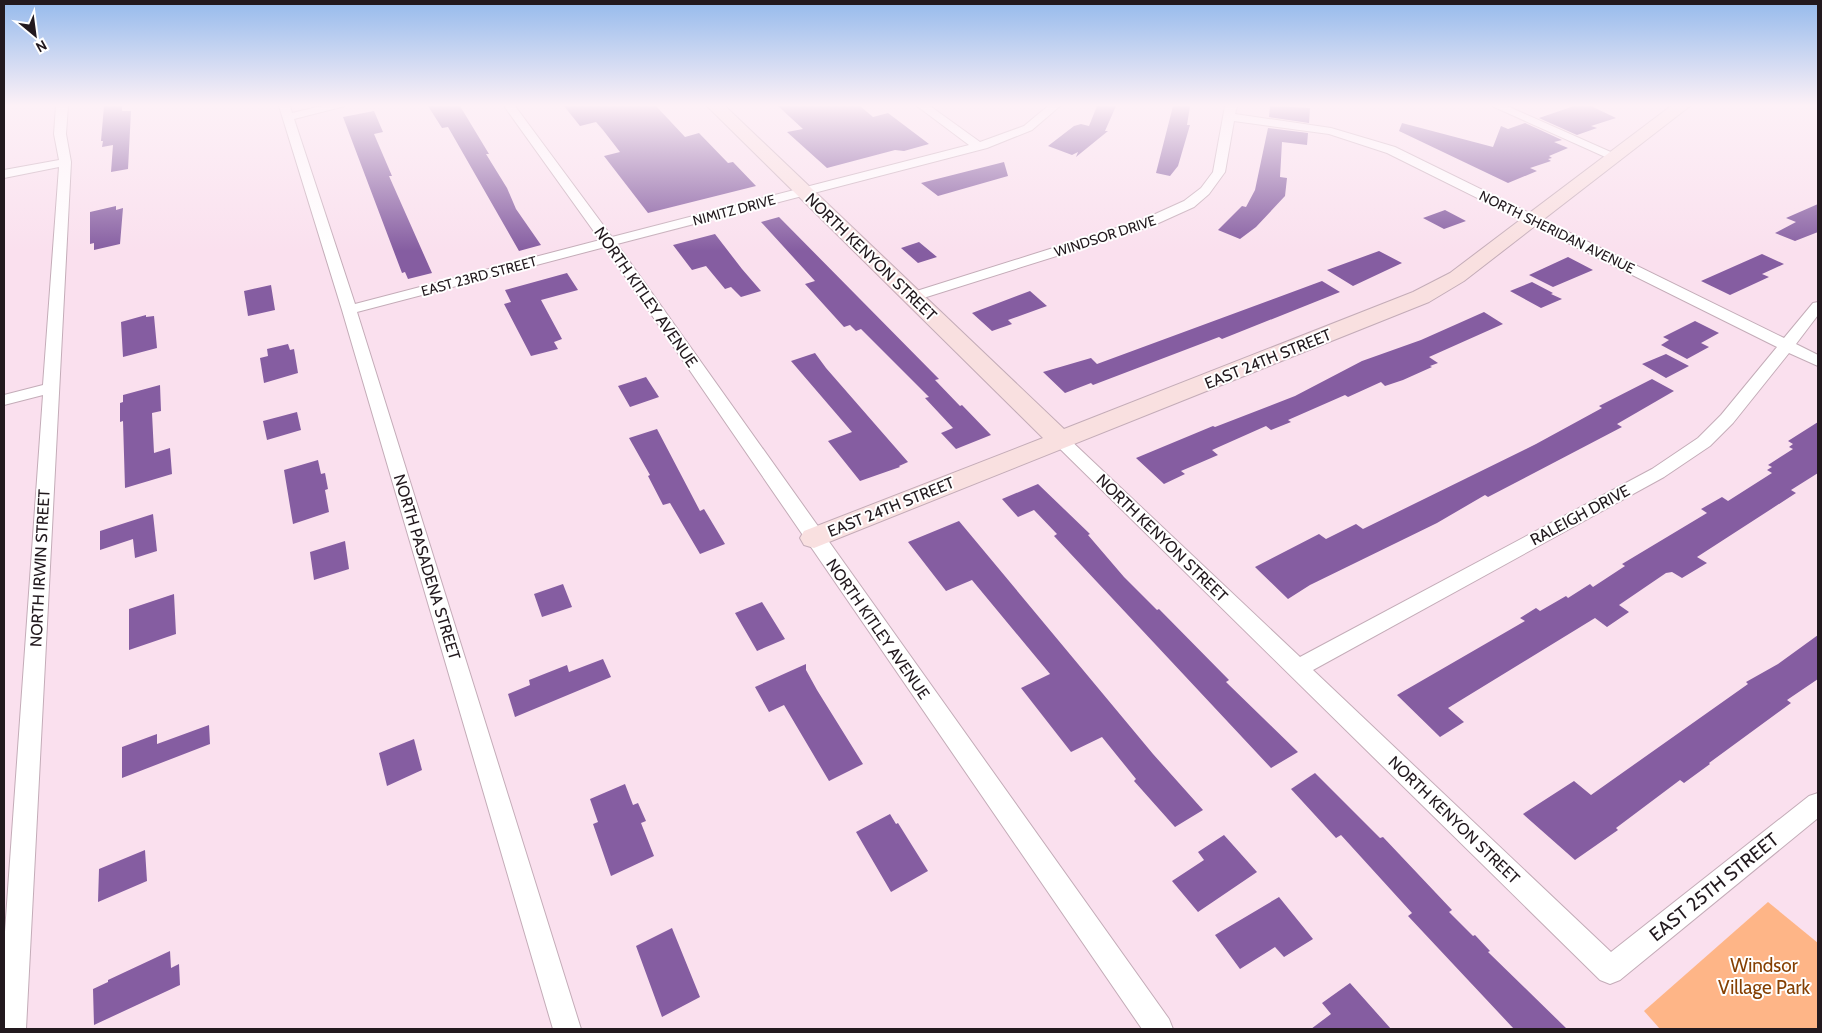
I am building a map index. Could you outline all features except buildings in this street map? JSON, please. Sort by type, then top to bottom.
[{"type":"street","name":"NORTH IRWIN STREET","points":[[12,1029],[65,162],[64,154]]},
{"type":"street","name":"NORTH PASADENA STREET","points":[[299,154],[349,310],[567,1029]]},
{"type":"street","name":"NORTH KITLEY AVENUE","points":[[544,154],[609,242],[814,538],[1159,1029]]},
{"type":"street","name":"NORTH KENYON STREET","points":[[764,154],[1610,970]]},
{"type":"street","name":"NIMITZ DRIVE","points":[[609,242],[947,154]]},
{"type":"street","name":"WINDSOR DRIVE","points":[[912,297],[1147,224],[1177,211],[1205,191],[1217,175],[1223,154]]},
{"type":"street","name":"NORTH SHERIDAN AVENUE","points":[[1400,154],[1818,361]]},
{"type":"street","points":[[1610,154],[1616,157]]},
{"type":"street","name":"EAST 24TH STREET","points":[[814,538],[1411,301],[1457,277],[1620,154]]},
{"type":"street","points":[[4,174],[65,162]]},
{"type":"street","name":"EAST 23RD STREET","points":[[349,310],[609,242]]},
{"type":"street","name":"RALEIGH DRIVE","points":[[1297,669],[1680,460],[1704,442],[1727,420],[1818,306]]},
{"type":"street","points":[[4,400],[50,388]]},
{"type":"street","name":"EAST 25TH STREET","points":[[1610,970],[1818,804]]},
{"type":"green space","name":"Windsor Village Park","points":[[1768,902],[1818,943],[1818,1029],[1660,1029],[1644,1011]]}]
